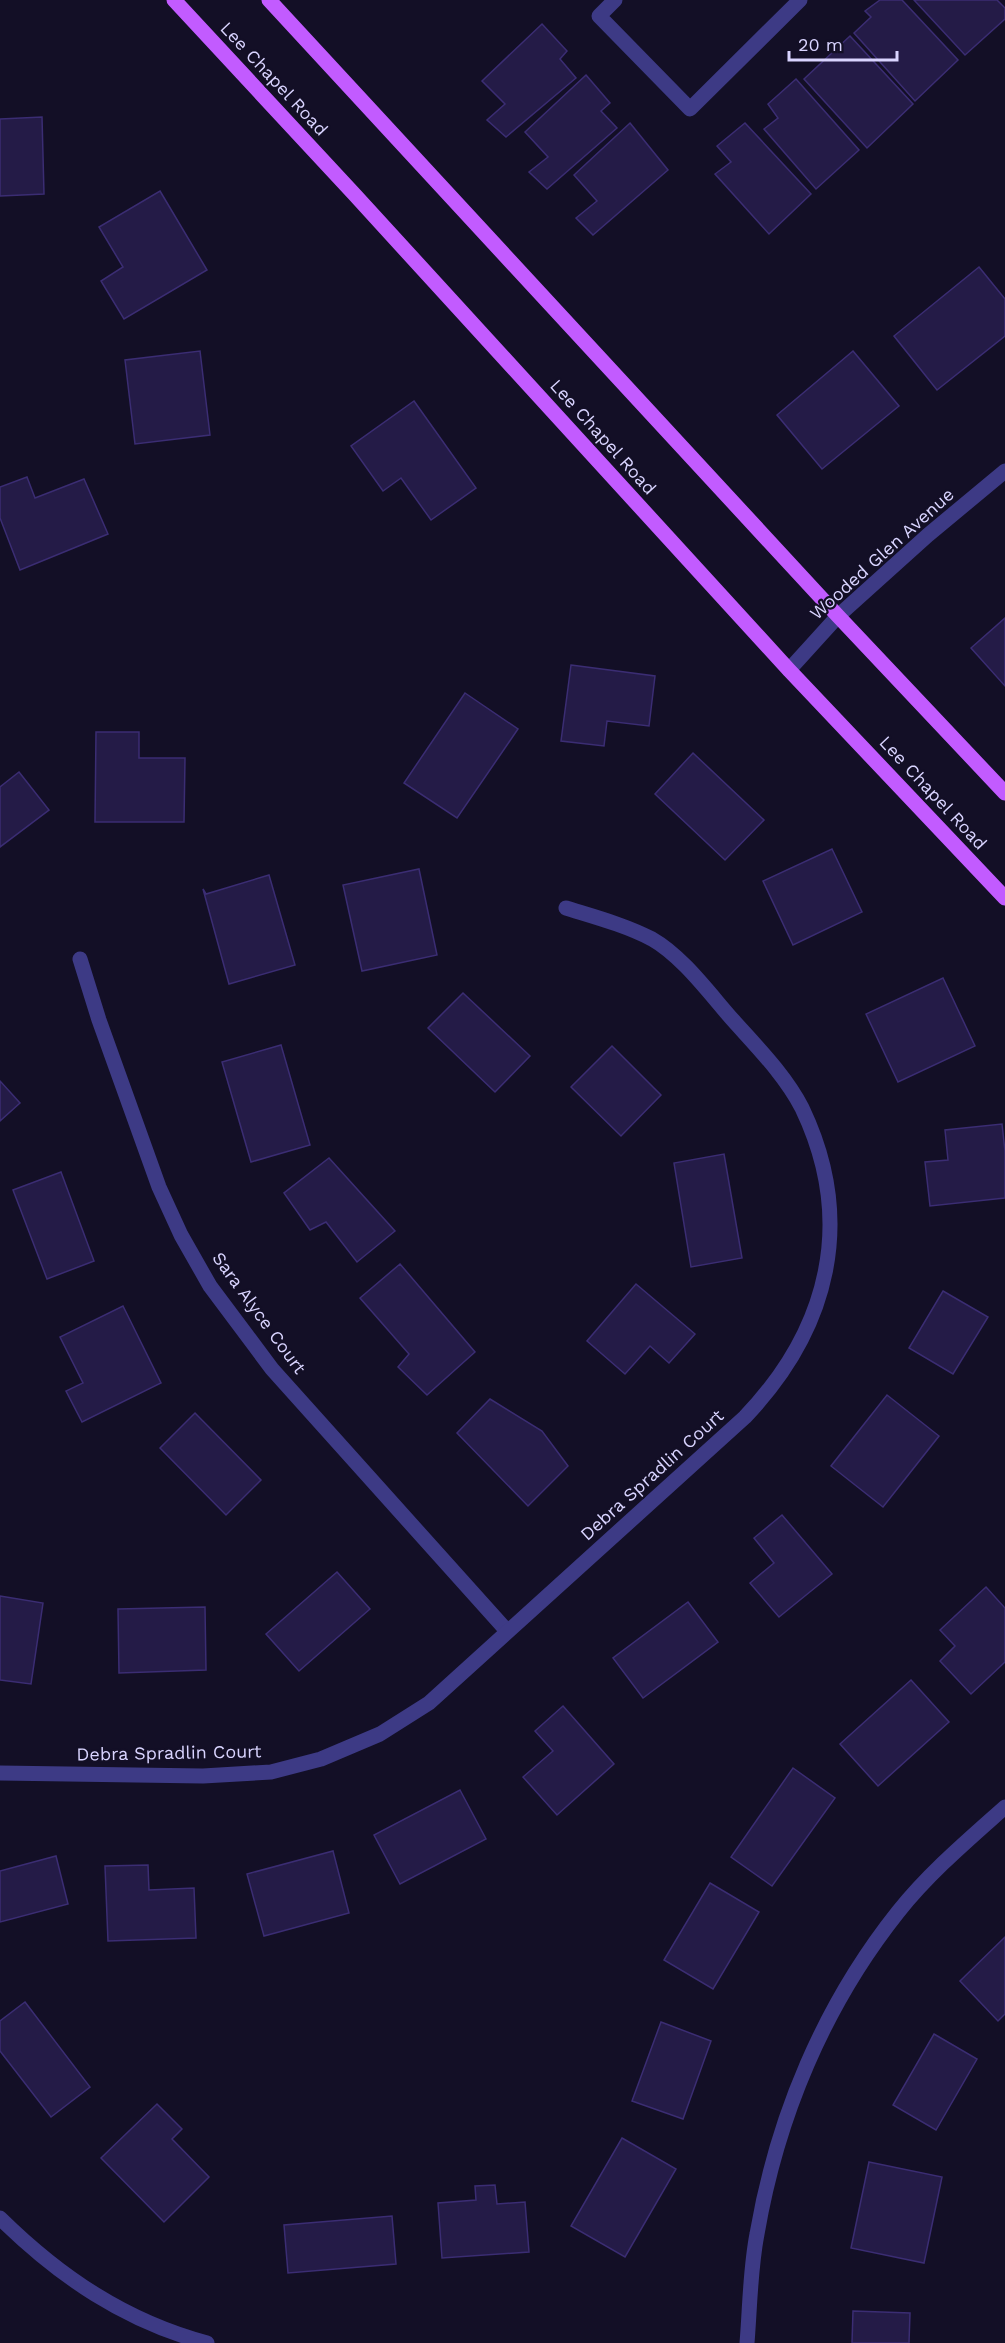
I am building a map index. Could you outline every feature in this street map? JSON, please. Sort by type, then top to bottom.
[{"type":"main road","name":"Lee Chapel Road","points":[[174,0],[789,670],[1005,898]]},
{"type":"main road","points":[[269,0],[838,616],[1005,793]]},
{"type":"street","points":[[615,0],[599,16],[690,108],[800,0]]},
{"type":"street","name":"Wooded Glen Avenue","points":[[789,670],[838,616],[928,535],[1005,471]]},
{"type":"street","name":"Debra Spradlin Court","points":[[0,1773],[203,1776],[271,1772],[321,1759],[380,1734],[429,1702],[745,1417],[767,1394],[790,1363],[802,1341],[822,1287],[829,1243],[829,1198],[818,1148],[801,1107],[773,1064],[683,965],[654,940],[629,928],[566,908]]},
{"type":"street","name":"Sara Alyce Court","points":[[80,958],[99,1020],[159,1187],[181,1235],[210,1286],[272,1369],[507,1630]]},
{"type":"street","points":[[747,2343],[756,2236],[772,2160],[807,2062],[851,1979],[898,1912],[936,1869],[1005,1807]]},
{"type":"street","points":[[0,2218],[32,2250],[88,2292],[132,2316],[207,2343]]},
{"type":"building","points":[[880,0],[902,0],[958,60],[915,101],[854,33],[871,17],[865,11]]},
{"type":"building","points":[[914,0],[997,0],[1005,8],[1005,19],[965,55]]},
{"type":"building","points":[[542,24],[567,51],[560,59],[576,78],[506,137],[487,120],[505,104],[482,81]]},
{"type":"building","points":[[850,36],[913,104],[867,148],[804,79]]},
{"type":"building","points":[[586,75],[610,103],[601,111],[617,128],[547,189],[529,172],[548,157],[525,132]]},
{"type":"building","points":[[796,79],[859,150],[816,189],[764,129],[778,118],[768,104]]},
{"type":"building","points":[[42,117],[44,194],[0,196],[0,119]]},
{"type":"building","points":[[630,123],[668,170],[593,235],[576,218],[597,201],[574,175]]},
{"type":"building","points":[[745,123],[811,194],[769,234],[715,174],[731,162],[717,146]]},
{"type":"building","points":[[160,191],[207,270],[124,319],[101,281],[123,267],[99,227]]},
{"type":"building","points":[[979,267],[1005,299],[1005,336],[937,390],[894,336]]},
{"type":"building","points":[[200,351],[210,435],[135,444],[125,360]]},
{"type":"building","points":[[853,351],[899,406],[822,469],[777,415]]},
{"type":"building","points":[[414,401],[476,488],[431,520],[401,478],[383,491],[351,446]]},
{"type":"building","points":[[27,477],[35,498],[84,479],[108,534],[20,570],[0,518],[0,487]]},
{"type":"building","points":[[1005,618],[1005,686],[971,648]]},
{"type":"building","points":[[571,665],[655,676],[649,726],[607,721],[604,746],[561,741]]},
{"type":"building","points":[[465,693],[518,729],[457,818],[404,783]]},
{"type":"building","points":[[96,732],[139,732],[139,758],[185,758],[184,822],[95,822]]},
{"type":"building","points":[[693,753],[764,820],[725,860],[655,794]]},
{"type":"building","points":[[19,772],[49,810],[0,847],[0,787]]},
{"type":"building","points":[[832,849],[862,912],[793,945],[763,881]]},
{"type":"building","points":[[419,869],[437,955],[362,971],[343,885]]},
{"type":"building","points":[[269,875],[295,965],[229,984],[203,889],[206,894]]},
{"type":"building","points":[[943,978],[975,1046],[898,1082],[866,1014]]},
{"type":"building","points":[[463,993],[530,1056],[495,1092],[428,1028]]},
{"type":"building","points":[[281,1045],[310,1145],[251,1162],[222,1062]]},
{"type":"building","points":[[612,1046],[661,1095],[621,1136],[571,1087]]},
{"type":"building","points":[[0,1081],[20,1103],[0,1121]]},
{"type":"building","points":[[1002,1124],[1005,1151],[1005,1198],[930,1206],[925,1162],[948,1160],[945,1130]]},
{"type":"building","points":[[724,1154],[742,1258],[691,1267],[674,1163]]},
{"type":"building","points":[[329,1158],[395,1231],[357,1262],[326,1222],[310,1230],[284,1193]]},
{"type":"building","points":[[61,1172],[94,1261],[47,1279],[13,1190]]},
{"type":"building","points":[[400,1264],[475,1352],[427,1395],[398,1367],[409,1354],[360,1298]]},
{"type":"building","points":[[636,1284],[695,1334],[669,1363],[650,1346],[625,1374],[587,1341]]},
{"type":"building","points":[[943,1291],[988,1317],[953,1374],[909,1348]]},
{"type":"building","points":[[123,1306],[161,1383],[82,1422],[66,1391],[83,1383],[60,1337]]},
{"type":"building","points":[[887,1395],[939,1436],[883,1507],[831,1466]]},
{"type":"building","points":[[490,1399],[542,1431],[568,1466],[528,1506],[457,1433]]},
{"type":"building","points":[[195,1413],[261,1480],[226,1515],[160,1448]]},
{"type":"building","points":[[782,1515],[832,1574],[779,1617],[750,1583],[774,1563],[754,1538]]},
{"type":"building","points":[[337,1572],[370,1609],[299,1671],[266,1634]]},
{"type":"building","points":[[986,1587],[1005,1608],[1005,1662],[971,1694],[940,1661],[955,1646],[940,1630]]},
{"type":"building","points":[[0,1596],[43,1603],[31,1684],[0,1680]]},
{"type":"building","points":[[688,1602],[718,1642],[643,1698],[613,1658]]},
{"type":"building","points":[[205,1607],[206,1670],[119,1673],[118,1609]]},
{"type":"building","points":[[911,1680],[949,1722],[878,1786],[840,1744]]},
{"type":"building","points":[[563,1706],[614,1764],[557,1815],[523,1777],[553,1751],[535,1731]]},
{"type":"building","points":[[793,1768],[835,1798],[772,1886],[731,1857]]},
{"type":"building","points":[[460,1790],[486,1839],[400,1884],[374,1835]]},
{"type":"building","points":[[333,1851],[349,1913],[264,1936],[247,1874]]},
{"type":"building","points":[[56,1856],[68,1904],[0,1922],[0,1871]]},
{"type":"building","points":[[148,1865],[149,1890],[194,1888],[196,1938],[108,1941],[105,1866]]},
{"type":"building","points":[[710,1883],[759,1912],[713,1989],[664,1960]]},
{"type":"building","points":[[1005,1937],[1005,2014],[998,2021],[960,1981]]},
{"type":"building","points":[[25,2002],[90,2087],[51,2117],[0,2051],[0,2021]]},
{"type":"building","points":[[661,2022],[711,2041],[683,2119],[632,2101]]},
{"type":"building","points":[[934,2034],[977,2059],[936,2130],[893,2105]]},
{"type":"building","points":[[157,2104],[182,2129],[172,2139],[209,2177],[164,2222],[101,2158]]},
{"type":"building","points":[[622,2138],[676,2169],[625,2257],[571,2226]]},
{"type":"building","points":[[869,2162],[942,2177],[924,2263],[851,2248]]},
{"type":"building","points":[[495,2185],[497,2204],[525,2202],[529,2252],[442,2258],[438,2203],[476,2200],[475,2186]]},
{"type":"building","points":[[392,2216],[396,2264],[288,2273],[284,2225]]},
{"type":"building","points":[[853,2311],[910,2313],[909,2343],[852,2343]]}]
